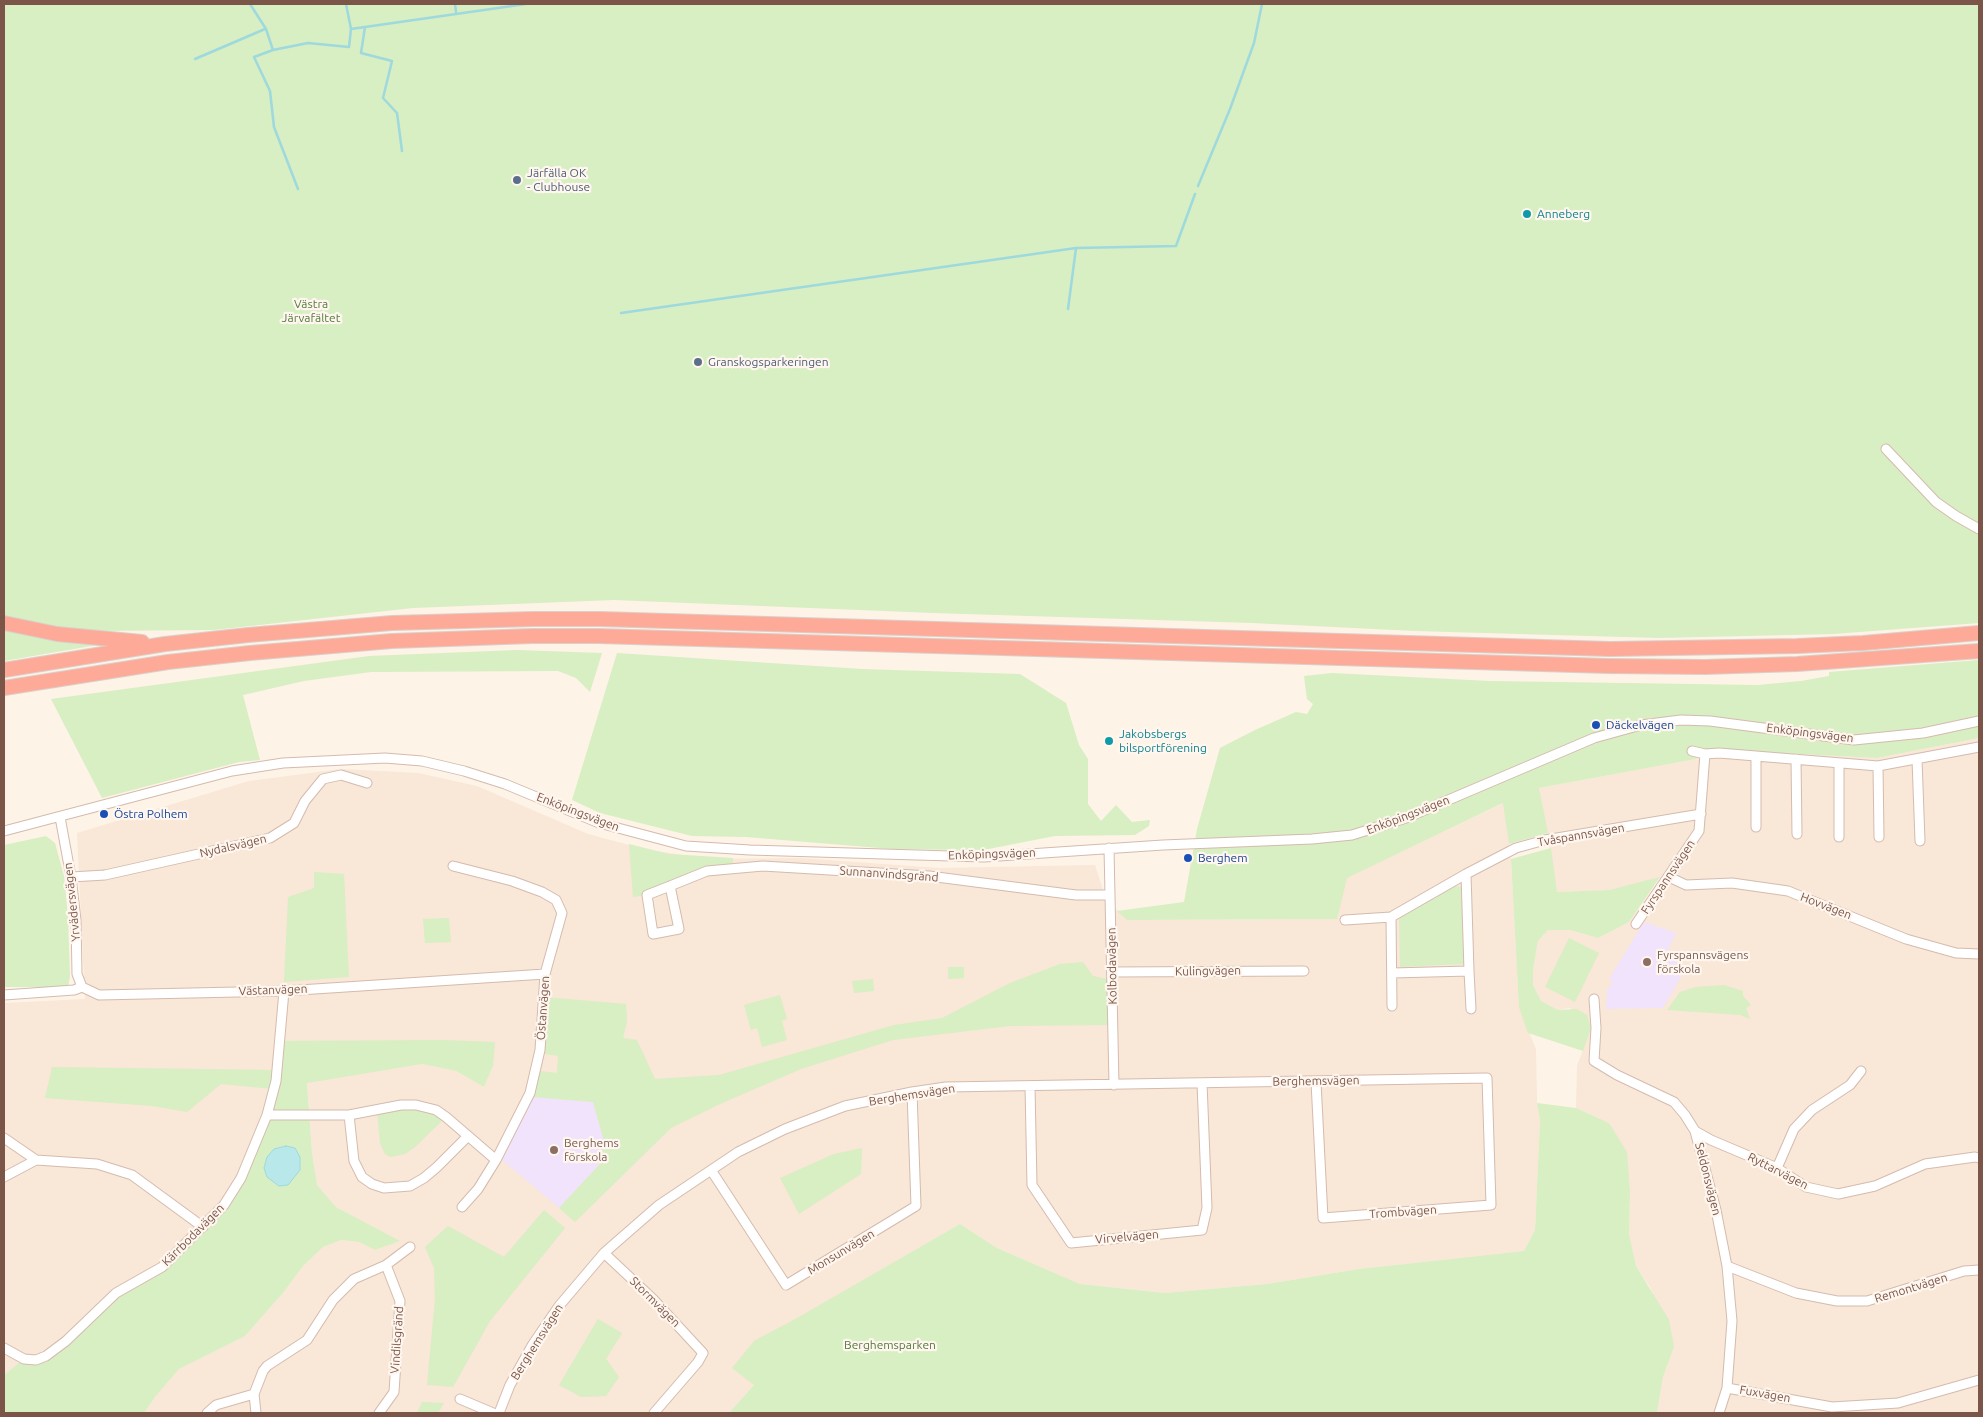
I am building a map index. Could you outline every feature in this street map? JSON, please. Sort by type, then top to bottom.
[{"type":"highway","points":[[4,670],[165,644],[329,628],[462,620],[610,619],[1610,649],[1797,646],[1979,633]]},
{"type":"highway","points":[[4,623],[57,634],[165,644]]},
{"type":"highway","points":[[4,688],[168,662],[250,653],[392,641],[532,636],[598,636],[1705,667],[1797,664],[1979,651]]},
{"type":"street","points":[[1886,449],[1936,502],[1979,529]]},
{"type":"street","name":"Enköpingsvägen","points":[[4,831],[232,771],[283,763],[385,758],[422,761],[464,771],[504,784],[599,823],[686,846],[750,850],[984,857],[1109,848],[1312,839],[1352,835],[1406,818],[1594,738],[1641,725],[1681,720],[1710,720],[1854,740],[1923,732],[1979,721]]},
{"type":"street","points":[[1692,751],[1705,754],[1719,753],[1878,766],[1979,747]]},
{"type":"street","name":"Fyrspannsvägen","points":[[1636,924],[1699,831],[1705,754]]},
{"type":"street","points":[[1756,756],[1756,827]]},
{"type":"street","points":[[1796,759],[1797,834]]},
{"type":"street","points":[[1917,759],[1920,841]]},
{"type":"street","points":[[1838,762],[1839,837]]},
{"type":"street","points":[[1878,766],[1879,837]]},
{"type":"street","name":"Nydalsvägen","points":[[72,878],[105,875],[270,838],[294,823],[305,801],[323,779],[340,775],[368,783]]},
{"type":"street","name":"Tvåspannsvägen","points":[[1344,920],[1391,917],[1516,848],[1545,840],[1701,814]]},
{"type":"street","name":"Yrvädersvägen","points":[[60,817],[72,878],[78,974],[82,987]]},
{"type":"street","name":"Kolbodavägen","points":[[1109,848],[1114,1085]]},
{"type":"street","name":"Östanvägen","points":[[453,866],[512,881],[542,892],[556,900],[562,913],[544,974],[540,1050],[527,1100],[496,1160],[478,1189],[462,1207]]},
{"type":"street","name":"Sunnanvindsgränd","points":[[670,886],[679,929],[653,934],[647,896],[670,886],[707,871],[763,866],[930,876],[1076,895],[1110,895]]},
{"type":"street","points":[[1466,874],[1472,1009]]},
{"type":"street","name":"Hovvägen","points":[[1669,877],[1686,885],[1732,883],[1788,892],[1906,939],[1956,953],[1979,954]]},
{"type":"street","points":[[1391,917],[1392,1006]]},
{"type":"street","name":"Kulingvägen","points":[[1112,972],[1304,971]]},
{"type":"street","points":[[1392,974],[1470,971]]},
{"type":"street","name":"Västanvägen","points":[[4,995],[74,990],[82,987],[99,994],[284,991],[544,974]]},
{"type":"street","name":"Kärrbodavägen","points":[[4,1348],[24,1359],[36,1360],[46,1356],[66,1341],[116,1293],[162,1267],[224,1204],[241,1178],[267,1115],[276,1081],[284,991]]},
{"type":"street","name":"Seldonsvägen","points":[[1594,999],[1596,1028],[1594,1061],[1617,1075],[1674,1102],[1696,1131],[1716,1210],[1727,1266],[1732,1321],[1727,1388],[1718,1413]]},
{"type":"street","points":[[1777,1168],[1794,1129],[1812,1110],[1850,1086],[1861,1071]]},
{"type":"street","name":"Berghemsvägen","points":[[499,1413],[510,1385],[558,1306],[604,1253],[658,1205],[738,1152],[785,1129],[845,1106],[946,1087],[1487,1078]]},
{"type":"street","name":"Trombvägen","points":[[1316,1082],[1323,1218],[1492,1205],[1487,1078]]},
{"type":"street","name":"Virvelvägen","points":[[1030,1086],[1032,1185],[1071,1243],[1202,1230],[1207,1208],[1202,1083]]},
{"type":"street","name":"Monsunvägen","points":[[711,1170],[786,1285],[916,1206],[912,1092]]},
{"type":"street","points":[[267,1115],[349,1115],[401,1105],[416,1105],[436,1110],[496,1160]]},
{"type":"street","points":[[349,1115],[354,1161],[362,1177],[372,1184],[384,1188],[410,1186],[424,1178],[437,1168],[468,1136]]},
{"type":"street","name":"Ryttarvägen","points":[[1696,1131],[1711,1140],[1777,1168],[1806,1187],[1838,1194],[1875,1186],[1925,1164],[1979,1158]]},
{"type":"street","points":[[4,1138],[36,1160],[97,1164],[132,1175],[203,1227]]},
{"type":"street","points":[[4,1177],[36,1160]]},
{"type":"street","points":[[256,1413],[254,1394],[262,1371],[307,1340],[333,1300],[354,1279],[386,1265],[410,1247]]},
{"type":"street","name":"Stormvägen","points":[[604,1253],[653,1299],[703,1353],[698,1362],[654,1413]]},
{"type":"street","name":"Vindilsgränd","points":[[379,1413],[394,1392],[400,1301],[386,1265]]},
{"type":"street","name":"Remontvägen","points":[[1727,1266],[1796,1293],[1844,1301],[1867,1301],[1964,1271],[1979,1270]]},
{"type":"street","name":"Fuxvägen","points":[[1727,1388],[1832,1406],[1898,1403],[1979,1380]]},
{"type":"street","points":[[207,1413],[216,1405],[254,1394]]},
{"type":"street","points":[[460,1399],[493,1413]]},
{"type":"shaded area","points":[[1979,738],[1979,1413],[1657,1413],[1663,1377],[1674,1347],[1651,1289],[1636,1266],[1629,1234],[1630,1193],[1609,1123],[1576,1108],[1577,1066],[1591,1029],[1570,1008],[1558,1010],[1541,1001],[1533,985],[1533,970],[1538,941],[1548,930],[1570,930],[1598,938],[1629,922],[1660,878],[1609,890],[1557,892],[1539,788],[1696,759],[1702,749],[1877,758]]},
{"type":"shaded area","points":[[341,769],[418,773],[477,786],[588,834],[644,849],[708,859],[800,858],[939,868],[1095,865],[1106,899],[1127,920],[1337,919],[1346,878],[1504,803],[1511,859],[1519,1008],[1536,1049],[1537,1103],[1540,1120],[1535,1230],[1524,1251],[1359,1269],[1267,1284],[1165,1293],[1080,1284],[997,1248],[960,1224],[792,1322],[755,1340],[754,1385],[729,1413],[144,1413],[179,1369],[245,1336],[283,1293],[303,1266],[323,1247],[341,1240],[359,1242],[375,1250],[399,1241],[336,1207],[317,1185],[312,1153],[307,1082],[422,1064],[456,1071],[484,1087],[493,1066],[279,1041],[267,1115],[224,1205],[162,1267],[46,1356],[24,1359],[4,1375],[4,1003],[85,999],[77,833],[249,781]]},
{"type":"shaded area","name":"Fyrspannsvägens förskola","points":[[1644,922],[1676,933],[1666,954],[1685,970],[1663,1008],[1606,1009],[1607,990],[1613,982],[1609,979]]},
{"type":"shaded area","name":"Berghems förskola","points":[[532,1097],[593,1102],[604,1141],[598,1166],[559,1208],[501,1159]]},
{"type":"green space","name":"Västra Järvafältet","points":[[4,4],[1979,4],[1979,623],[1833,634],[1659,638],[1415,631],[1252,623],[614,600],[413,608],[214,630],[87,631],[42,626],[4,617]]},
{"type":"green space","points":[[4,628],[103,644],[4,661]]},
{"type":"green space","points":[[517,650],[602,653],[590,692],[576,678],[558,671],[371,672],[304,681],[243,695],[260,760],[239,762],[102,798],[51,699],[369,656]]},
{"type":"green space","points":[[617,653],[862,669],[1020,674],[1066,703],[1079,745],[1088,759],[1088,804],[1101,821],[1116,805],[1132,822],[1150,820],[1149,826],[1135,835],[1055,836],[983,850],[892,849],[746,837],[692,836],[600,813],[572,800]]},
{"type":"green space","points":[[1979,660],[1979,738],[1877,758],[1702,749],[1696,759],[1539,788],[1548,833],[1509,844],[1503,803],[1347,878],[1337,919],[1127,920],[1117,911],[1184,902],[1197,829],[1220,748],[1296,712],[1307,714],[1313,704],[1307,699],[1304,676],[1332,673],[1489,681],[1758,685],[1829,676],[1829,672]]},
{"type":"green space","points":[[46,836],[55,843],[64,876],[68,917],[70,976],[68,987],[4,987],[4,845]]},
{"type":"green space","points":[[629,844],[669,854],[733,858],[733,868],[707,871],[647,895],[633,897]]},
{"type":"green space","points":[[1551,848],[1557,892],[1609,890],[1660,877],[1629,922],[1598,938],[1570,930],[1548,930],[1538,941],[1533,970],[1533,985],[1541,1001],[1558,1010],[1577,1009],[1587,1015],[1591,1029],[1583,1051],[1528,1033],[1519,1008],[1511,859]]},
{"type":"green space","points":[[314,872],[344,874],[349,977],[284,982],[288,897],[314,888]]},
{"type":"green space","points":[[1451,886],[1461,887],[1464,964],[1400,967],[1399,916]]},
{"type":"green space","points":[[449,918],[451,942],[425,943],[423,919]]},
{"type":"green space","points":[[1569,938],[1599,953],[1575,1002],[1545,987]]},
{"type":"green space","points":[[1083,962],[1093,976],[1107,979],[1108,1025],[1010,1026],[893,1040],[801,1069],[720,1104],[671,1128],[575,1222],[559,1208],[600,1164],[604,1141],[593,1102],[532,1097],[539,1071],[557,1073],[558,1056],[539,1053],[544,997],[626,1004],[627,1021],[623,1038],[637,1040],[655,1079],[719,1075],[894,1025],[942,1018],[1010,983],[1060,964]]},
{"type":"green space","points":[[948,967],[964,967],[964,978],[948,979]]},
{"type":"green space","points":[[873,979],[874,991],[854,993],[852,981]]},
{"type":"green space","points":[[1724,985],[1743,991],[1743,996],[1751,1005],[1746,1008],[1750,1019],[1740,1015],[1667,1010],[1680,992],[1696,987]]},
{"type":"green space","points":[[780,995],[787,1019],[782,1021],[787,1040],[762,1047],[757,1028],[751,1030],[744,1005]]},
{"type":"green space","points":[[443,1040],[495,1042],[493,1066],[484,1087],[456,1071],[422,1064],[307,1083],[312,1153],[317,1185],[336,1207],[400,1241],[375,1250],[359,1242],[341,1240],[323,1247],[303,1266],[283,1293],[245,1336],[179,1369],[144,1413],[4,1413],[4,1375],[24,1359],[46,1356],[116,1293],[162,1267],[203,1227],[241,1178],[273,1089],[221,1084],[187,1112],[152,1106],[45,1098],[52,1067],[276,1070],[278,1041]]},
{"type":"green space","name":"Berghemsparken","points":[[1537,1103],[1576,1108],[1609,1123],[1627,1152],[1630,1193],[1629,1234],[1636,1266],[1669,1320],[1674,1347],[1663,1377],[1657,1413],[729,1413],[754,1385],[732,1368],[755,1340],[792,1321],[960,1224],[997,1248],[1080,1284],[1165,1293],[1267,1284],[1359,1269],[1524,1251],[1535,1230],[1540,1120]]},
{"type":"green space","points":[[401,1105],[446,1117],[415,1147],[405,1154],[390,1157],[385,1154],[380,1143],[377,1111]]},
{"type":"green space","points":[[862,1148],[861,1174],[799,1214],[780,1178],[834,1154]]},
{"type":"green space","points":[[544,1210],[565,1228],[490,1321],[453,1387],[427,1385],[435,1299],[434,1268],[425,1247],[448,1226],[504,1257]]},
{"type":"green space","points":[[598,1319],[622,1333],[606,1359],[619,1377],[606,1396],[581,1397],[559,1385]]},
{"type":"green space","points":[[422,1402],[444,1403],[438,1413],[417,1413]]},
{"type":"water","points":[[286,1146],[295,1148],[300,1157],[300,1170],[288,1185],[279,1186],[267,1177],[264,1168],[267,1157],[274,1149]]},
{"type":"waterway","points":[[250,4],[266,29],[273,50],[254,57],[270,91],[274,127],[298,189]]},
{"type":"waterway","points":[[346,4],[351,29]]},
{"type":"waterway","points":[[455,4],[456,12]]},
{"type":"waterway","points":[[273,50],[308,43],[349,47],[351,29],[526,4]]},
{"type":"waterway","points":[[1198,186],[1230,109],[1254,43],[1262,4]]},
{"type":"waterway","points":[[365,27],[361,53],[392,61],[383,98],[397,113],[402,151]]},
{"type":"waterway","points":[[195,59],[265,29]]},
{"type":"waterway","points":[[1068,309],[1076,248],[1176,246],[1195,194]]},
{"type":"waterway","points":[[621,313],[1076,248]]},
{"type":"place","name":"Järfälla OK - Clubhouse","points":[[517,180]]},
{"type":"place","name":"Anneberg","points":[[1527,214]]},
{"type":"place","name":"Granskogsparkeringen","points":[[698,362]]},
{"type":"place","name":"Däckelvägen","points":[[1596,725]]},
{"type":"place","name":"Jakobsbergs bilsportförening","points":[[1109,741]]},
{"type":"place","name":"Östra Polhem","points":[[104,814]]},
{"type":"place","name":"Berghem","points":[[1188,858]]},
{"type":"place","name":"Fyrspannsvägens förskola","points":[[1647,962]]},
{"type":"place","name":"Berghems förskola","points":[[554,1150]]}]
